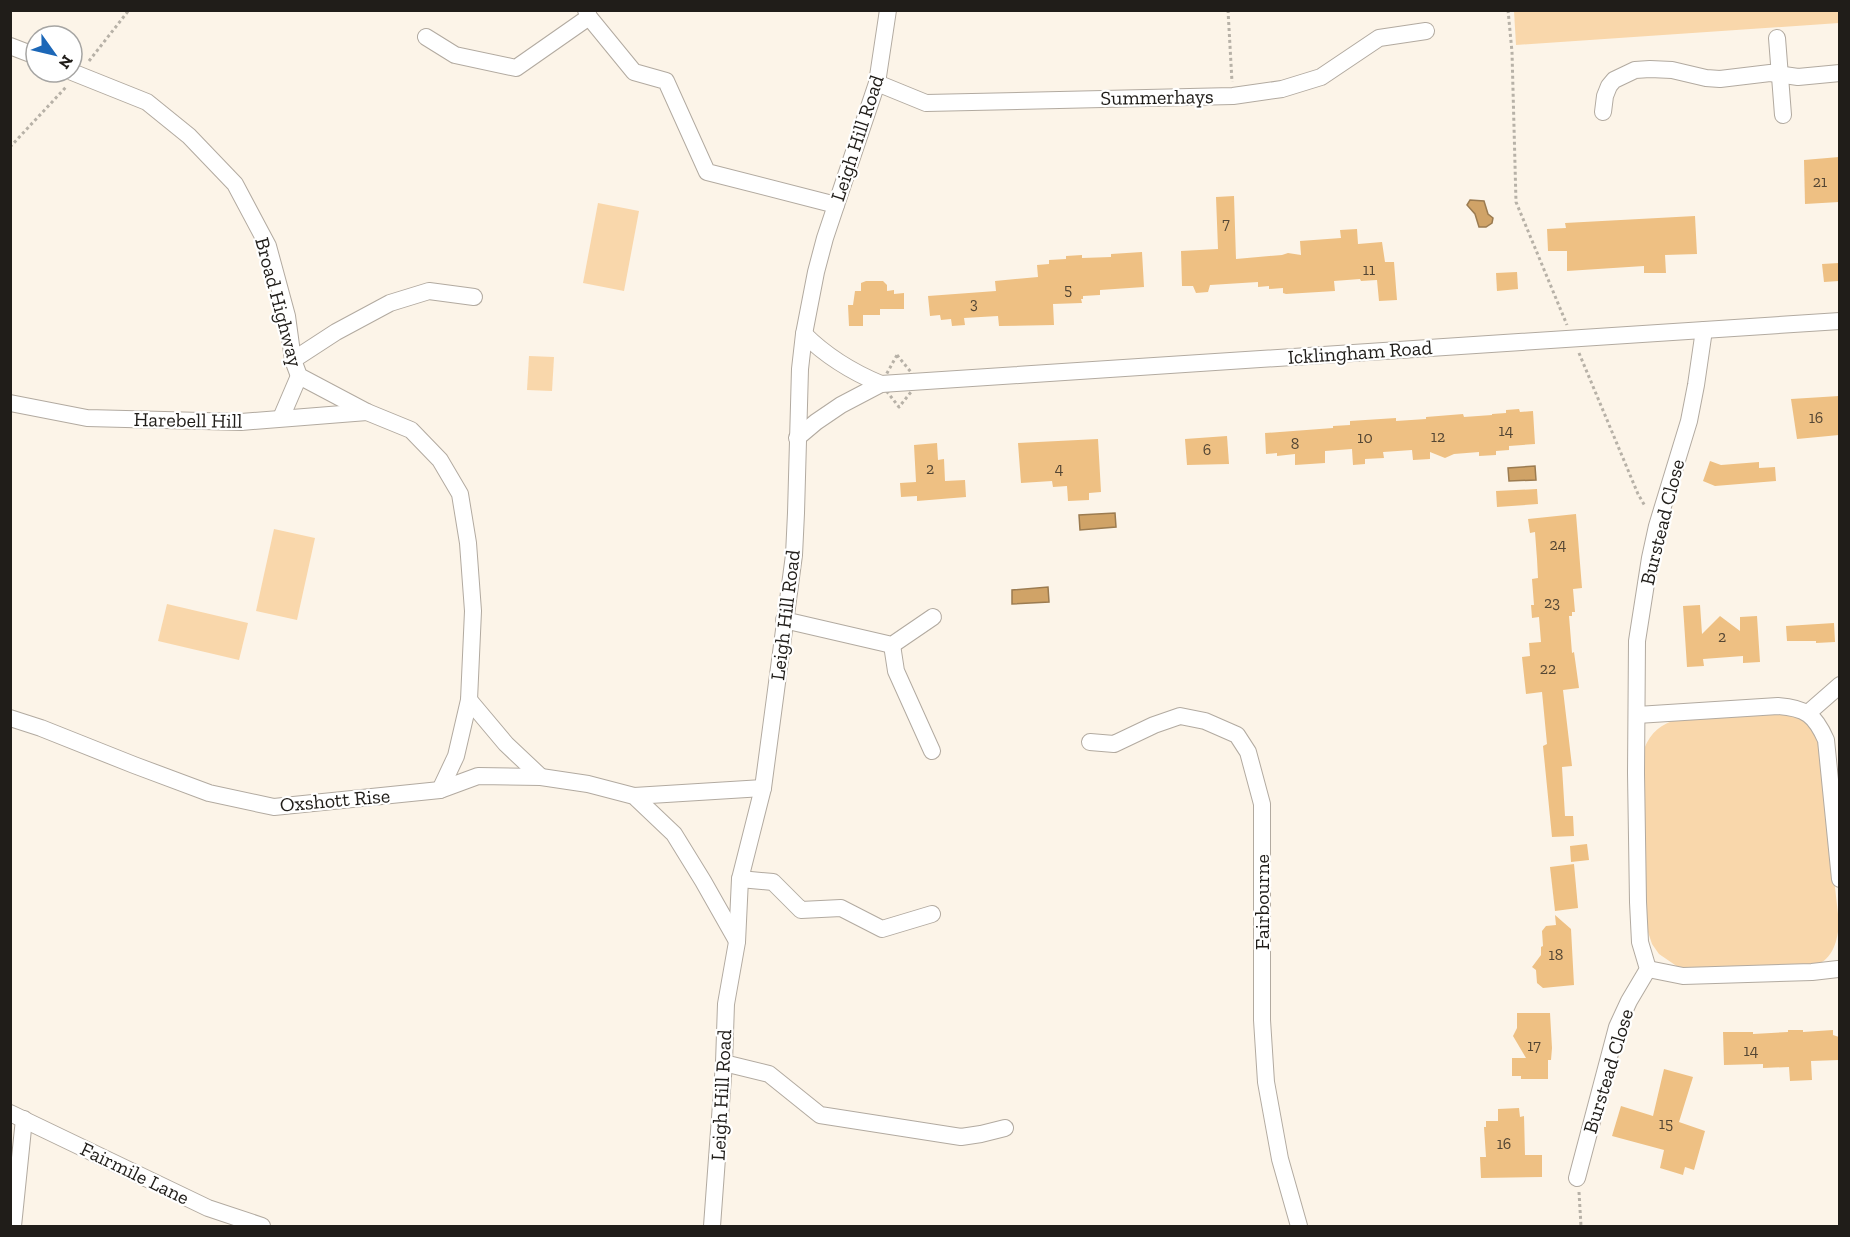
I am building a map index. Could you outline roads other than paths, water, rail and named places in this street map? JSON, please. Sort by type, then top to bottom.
[{"type":"street","name":"Leigh Hill Road","points":[[712,1227],[726,1004],[737,942],[740,879],[763,788],[794,555],[800,369],[804,334],[816,272],[877,83],[888,10]]},
{"type":"street","points":[[426,37],[455,55],[516,68],[588,14],[634,72],[666,81],[707,172],[836,205]]},
{"type":"street","name":"Summerhays","points":[[877,83],[926,103],[1233,96],[1282,89],[1321,77],[1379,38],[1426,32]]},
{"type":"street","points":[[1777,38],[1783,115]]},
{"type":"street","points":[[10,46],[24,52]]},
{"type":"street","points":[[1603,112],[1609,86],[1614,80],[1635,70],[1672,70],[1713,79],[1770,73],[1798,77],[1839,73]]},
{"type":"street","name":"Broad Highway","points":[[84,77],[147,102],[189,136],[235,184],[268,246],[287,316],[296,368],[281,418]]},
{"type":"street","points":[[296,368],[336,332],[390,303],[429,291],[474,297]]},
{"type":"street","name":"Icklingham Road","points":[[797,438],[841,405],[881,384],[1839,321]]},
{"type":"street","name":"Burstead Close","points":[[1577,1178],[1617,1027],[1648,969],[1640,942],[1638,902],[1637,641],[1657,526],[1689,421],[1704,330]]},
{"type":"street","name":"Icklingham Road","points":[[804,334],[841,365],[881,384]]},
{"type":"street","name":"Broad Highway","points":[[296,368],[368,412],[411,430],[440,460],[460,494],[468,543],[473,611],[469,700],[456,756],[440,790]]},
{"type":"street","name":"Harebell Hill","points":[[10,403],[87,418],[241,422],[368,412]]},
{"type":"street","points":[[784,620],[892,645],[933,617]]},
{"type":"street","points":[[892,645],[896,671],[932,752]]},
{"type":"street","points":[[1808,713],[1839,685]]},
{"type":"street","points":[[469,700],[506,744],[541,777]]},
{"type":"street","points":[[1637,716],[1778,706],[1796,707],[1808,713],[1819,724],[1826,740],[1839,879]]},
{"type":"street","name":"Fairbourne","points":[[1090,742],[1114,744],[1154,725],[1180,716],[1205,721],[1237,735],[1248,752],[1262,804],[1262,1020],[1266,1082],[1280,1159],[1299,1227]]},
{"type":"street","name":"Oxshott Rise","points":[[10,718],[209,793],[274,807],[440,790],[478,776],[541,777],[588,784],[634,796],[763,788]]},
{"type":"street","name":"Oxshott Rise","points":[[634,796],[674,834],[737,942]]},
{"type":"street","points":[[740,879],[773,882],[801,910],[841,908],[882,929],[932,914]]},
{"type":"street","points":[[1648,969],[1683,976],[1812,972],[1839,968]]},
{"type":"street","points":[[724,1063],[769,1074],[820,1115],[961,1137],[1005,1128]]},
{"type":"street","points":[[13,1227],[17,1116]]},
{"type":"street","name":"Fairmile Lane","points":[[17,1116],[208,1208],[262,1227]]}]
